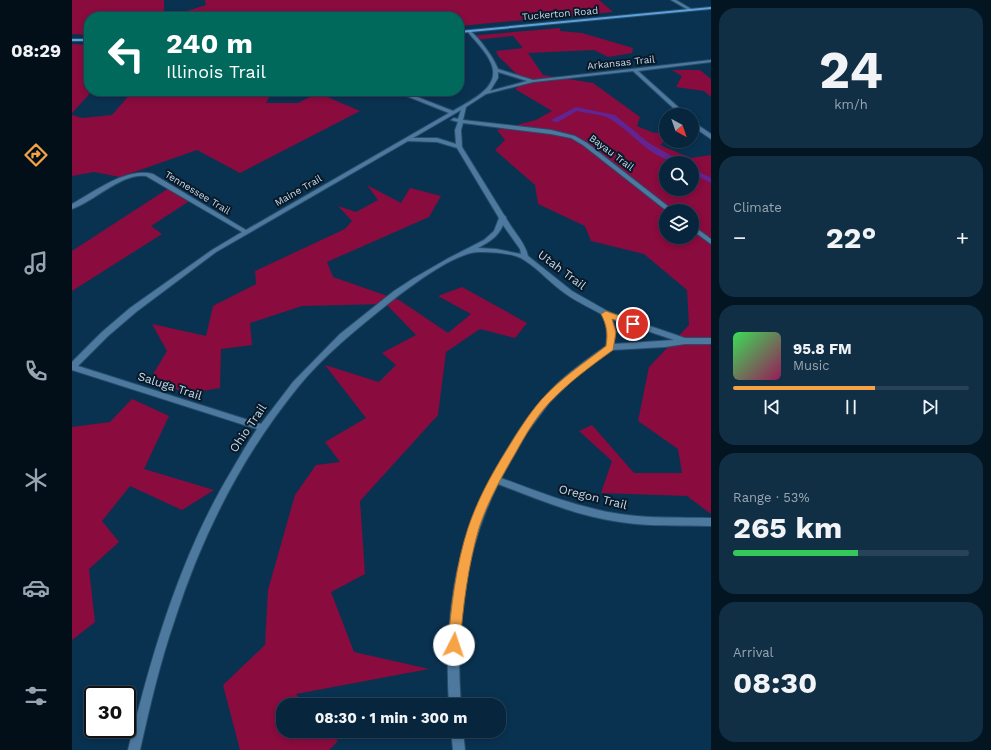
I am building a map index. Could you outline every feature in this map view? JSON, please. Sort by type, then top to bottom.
[{"type":"main road","name":"Tuckerton Road","points":[[464,32],[711,8]]},
{"type":"main road","points":[[72,40],[84,40]]},
{"type":"street","points":[[673,0],[691,10]]},
{"type":"street","points":[[469,31],[489,54],[497,70]]},
{"type":"street","name":"Arkansas Trail","points":[[486,93],[533,81],[711,61]]},
{"type":"street","name":"Arkansas Trail","points":[[497,70],[533,81]]},
{"type":"street","name":"Maine Trail","points":[[72,367],[105,334],[133,310],[200,261],[246,232],[464,108],[486,93],[496,79],[497,70]]},
{"type":"street","points":[[634,70],[676,108]]},
{"type":"street","points":[[410,96],[454,113]]},
{"type":"street","points":[[407,140],[436,140],[459,147],[458,130],[464,108]]},
{"type":"street","points":[[446,118],[460,120]]},
{"type":"street","name":"Bayau Trail","points":[[460,120],[551,132],[573,138],[585,144],[662,204]]},
{"type":"street","points":[[699,128],[711,137]]},
{"type":"street","name":"Utah Trail","points":[[459,147],[503,217],[507,226],[523,249],[525,257],[569,293],[606,314],[685,341]]},
{"type":"street","name":"Tennessee Trail","points":[[72,207],[124,179],[138,174],[151,175],[246,232]]},
{"type":"street","name":"Ohio Trail","points":[[134,750],[145,698],[160,644],[179,587],[212,513],[261,427],[305,372],[351,328],[371,311],[403,288],[430,271],[486,241],[497,232],[503,217]]},
{"type":"street","points":[[699,233],[711,242]]},
{"type":"street","points":[[468,250],[499,251],[525,257]]},
{"type":"street","points":[[455,698],[453,661],[455,629],[466,561],[474,528],[484,503],[527,424],[546,401],[566,381],[610,347],[612,332],[611,324],[606,314]]},
{"type":"street","name":"Utah Trail","points":[[610,347],[665,344],[685,341],[711,341]]},
{"type":"street","name":"Saluga Trail","points":[[72,367],[261,427]]},
{"type":"street","name":"Oregon Trail","points":[[496,480],[564,505],[608,517],[642,521],[711,522]]},
{"type":"street","points":[[458,738],[459,750]]},
{"type":"shaded area","points":[[72,0],[164,0],[164,12],[84,12],[84,35],[72,34]]},
{"type":"shaded area","points":[[205,0],[599,0],[613,12],[464,26],[464,12],[183,12],[206,5]]},
{"type":"shaded area","points":[[560,28],[560,31],[582,33],[633,48],[632,53],[608,57],[594,50],[528,53],[543,75],[593,83],[640,117],[637,126],[654,133],[659,133],[659,148],[667,148],[686,156],[659,156],[659,196],[699,196],[699,157],[711,155],[711,514],[687,496],[601,493],[612,461],[579,431],[592,425],[634,473],[682,473],[678,449],[638,421],[649,367],[689,325],[687,290],[644,254],[591,241],[585,226],[538,204],[535,185],[495,150],[505,140],[497,130],[536,120],[552,111],[515,89],[525,82],[499,57],[496,51],[523,48],[513,36],[474,40],[470,36]]},
{"type":"shaded area","points":[[72,44],[84,45],[84,96],[87,96],[72,113]]},
{"type":"shaded area","points":[[672,70],[700,70],[711,79],[711,97],[704,91],[676,87],[682,76]]},
{"type":"shaded area","points":[[128,96],[270,96],[266,103],[298,103],[312,96],[325,96],[360,111],[240,173],[197,150],[120,177],[94,172],[72,176],[72,115],[82,118],[112,115]]},
{"type":"shaded area","points":[[367,185],[401,203],[410,188],[441,196],[429,217],[327,262],[333,277],[399,300],[448,333],[471,314],[438,296],[462,287],[527,323],[515,338],[480,329],[446,352],[438,415],[360,501],[365,574],[331,592],[354,652],[429,669],[296,694],[299,698],[276,698],[276,738],[335,738],[338,741],[329,750],[240,750],[223,685],[265,645],[268,590],[295,495],[316,465],[340,462],[325,442],[366,418],[325,365],[379,382],[396,365],[382,353],[416,335],[386,304],[302,306],[250,323],[252,345],[221,349],[220,388],[189,393],[149,381],[167,351],[152,324],[206,336],[213,306],[256,284],[255,271],[345,229],[352,221],[338,206],[356,212],[378,200]]},
{"type":"shaded area","points":[[169,188],[191,200],[151,226],[162,234],[72,291],[72,251]]},
{"type":"shaded area","points":[[132,399],[169,416],[144,469],[214,490],[182,510],[130,486],[102,521],[119,542],[89,569],[95,622],[72,640],[72,427],[110,422]]},
{"type":"waterway","points":[[555,120],[576,109],[612,117],[646,145],[667,156]]},
{"type":"waterway","points":[[699,174],[711,181]]},
{"type":"route","points":[[454,645],[456,613],[474,528],[501,468],[527,424],[556,389],[610,347],[612,332],[611,324],[606,314],[633,324]]}]
